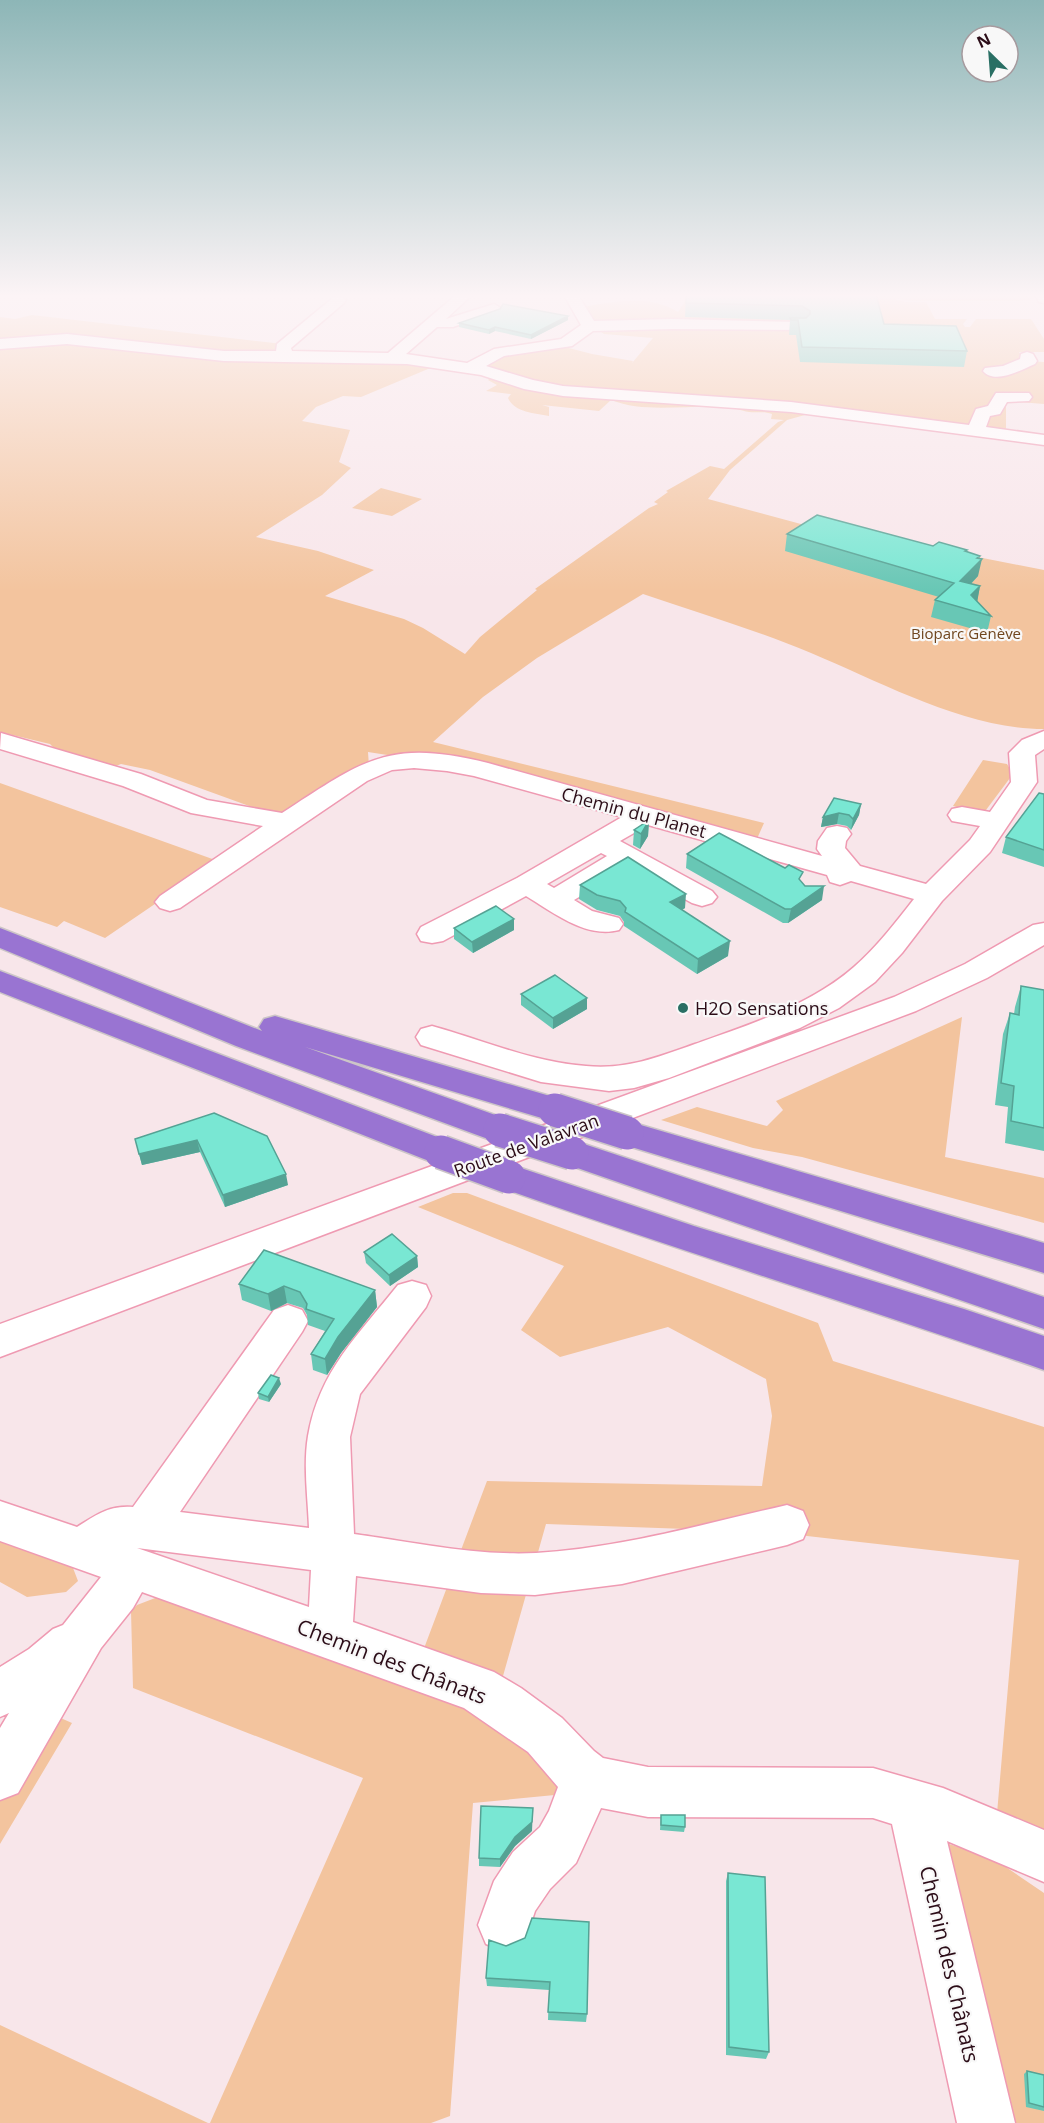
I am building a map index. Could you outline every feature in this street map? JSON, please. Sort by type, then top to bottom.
[{"type":"highway","points":[[0,937],[247,1038],[500,1130],[1044,1313]]},
{"type":"highway","points":[[63,961],[1044,1257]]},
{"type":"highway","points":[[0,981],[509,1177],[686,1238],[964,1325],[1044,1353]]},
{"type":"highway","points":[[686,1238],[1044,1375]]},
{"type":"street","points":[[592,394],[628,398],[714,400],[791,407],[1044,440]]},
{"type":"street","points":[[976,431],[982,413],[994,410],[1002,397],[1023,397]]},
{"type":"street","points":[[432,1037],[524,1068],[596,1079],[639,1076],[785,1023],[820,1006],[866,973],[902,934],[932,895],[980,846],[1024,782],[1032,774],[1021,758],[1022,753],[1031,745],[1044,739]]},
{"type":"street","points":[[1,741],[132,780],[201,807],[287,822]]},
{"type":"street","name":"Chemin du Planet","points":[[171,902],[287,822],[371,769],[392,762],[407,761],[437,762],[479,769],[932,895]]},
{"type":"street","points":[[432,934],[527,884],[645,815]]},
{"type":"street","points":[[962,815],[996,821]]},
{"type":"street","points":[[813,892],[849,871],[831,849],[837,834]]},
{"type":"street","points":[[600,841],[702,897]]},
{"type":"street","points":[[554,900],[627,856]]},
{"type":"street","points":[[527,884],[582,917],[608,924]]},
{"type":"street","name":"Route de Valavran","points":[[0,1341],[905,1004],[976,972],[1044,932]]},
{"type":"street","points":[[328,1636],[334,1587],[329,1437],[340,1392],[349,1376],[412,1296]]},
{"type":"street","points":[[0,1775],[85,1632],[117,1593],[137,1548],[288,1321]]},
{"type":"street","name":"Chemin des Chânats","points":[[0,1521],[81,1550],[137,1548],[328,1636],[477,1689],[504,1705],[545,1735],[576,1769],[587,1777],[623,1788],[648,1792],[873,1793],[944,1813],[1044,1856]]},
{"type":"street","points":[[137,1548],[333,1552],[481,1572],[535,1574],[622,1563],[787,1525]]},
{"type":"street","points":[[2,1691],[46,1666],[85,1632]]},
{"type":"street","points":[[505,1925],[509,1906],[521,1884],[556,1848],[568,1829],[587,1777]]},
{"type":"street","name":"Chemin des Chânats","points":[[913,1804],[986,2123]]},
{"type":"green space","name":"Bioparc Genève","points":[[0,394],[368,394],[361,397],[343,396],[316,407],[302,421],[350,430],[339,462],[351,468],[322,495],[256,537],[318,551],[374,570],[325,596],[404,619],[465,654],[480,637],[537,590],[535,589],[649,508],[658,504],[654,502],[668,492],[666,491],[710,466],[724,469],[778,422],[784,420],[771,419],[772,414],[769,413],[749,412],[729,407],[653,408],[611,400],[599,411],[542,405],[549,407],[549,416],[526,412],[515,407],[508,398],[511,394],[589,394],[812,413],[787,420],[730,470],[708,499],[875,544],[927,547],[1044,570],[1044,729],[1014,727],[955,713],[790,645],[643,594],[537,658],[483,697],[433,742],[764,823],[756,841],[407,758],[368,752],[369,766],[289,814],[260,810],[150,770],[121,764],[111,768],[57,751],[50,744],[0,732]]},
{"type":"green space","points":[[620,394],[1044,394],[1044,404],[1006,401],[1006,434]]},
{"type":"green space","points":[[381,488],[422,499],[392,516],[352,508]]},
{"type":"green space","points":[[983,760],[1007,764],[1013,774],[983,814],[953,806]]},
{"type":"green space","points":[[0,783],[218,861],[105,938],[64,921],[57,927],[0,907]]},
{"type":"green space","points":[[962,1017],[945,1157],[1044,1178],[1044,1223],[802,1157],[753,1148],[661,1120],[697,1107],[767,1126],[783,1110],[776,1101]]},
{"type":"green space","points":[[453,1193],[467,1193],[818,1323],[833,1361],[1044,1427],[1044,1848],[996,1825],[1019,1560],[772,1532],[546,1524],[503,1676],[423,1651],[487,1481],[762,1486],[772,1416],[766,1379],[668,1327],[560,1357],[521,1330],[564,1266],[418,1207]]},
{"type":"green space","points":[[0,1541],[58,1558],[73,1568],[78,1581],[66,1592],[27,1597],[0,1582]]},
{"type":"green space","points":[[163,1595],[474,1704],[518,1733],[565,1794],[473,1803],[450,2116],[431,2123],[210,2123],[363,1778],[133,1688],[131,1611],[137,1605]]},
{"type":"green space","points":[[31,1705],[72,1723],[0,1844],[0,1753]]},
{"type":"green space","points":[[934,1839],[994,1859],[1044,1893],[1044,2123],[997,2123]]},
{"type":"green space","points":[[0,2025],[208,2123],[0,2123]]},
{"type":"building","points":[[817,515],[933,546],[939,542],[980,556],[977,558],[982,559],[960,581],[980,586],[971,595],[991,616],[935,600],[954,583],[787,534]]},
{"type":"building","points":[[1039,793],[1044,794],[1044,850],[1006,837]]},
{"type":"building","points":[[834,798],[861,804],[853,819],[849,815],[839,813],[823,817]]},
{"type":"building","points":[[649,820],[641,834],[634,830]]},
{"type":"building","points":[[719,833],[785,868],[789,865],[803,872],[799,879],[805,886],[824,886],[791,909],[785,909],[687,854]]},
{"type":"building","points":[[628,857],[686,894],[670,902],[730,941],[698,959],[625,912],[626,908],[620,901],[597,895],[580,885]]},
{"type":"building","points":[[496,906],[514,919],[472,942],[454,928]]},
{"type":"building","points":[[555,975],[587,998],[553,1018],[521,994]]},
{"type":"building","points":[[1021,986],[1044,990],[1044,1128],[1011,1121],[1014,1086],[1001,1083],[1010,1013],[1019,1015]]},
{"type":"building","points":[[214,1113],[267,1136],[286,1174],[223,1195],[197,1140],[139,1154],[135,1139]]},
{"type":"building","points":[[392,1234],[417,1256],[389,1275],[364,1252]]},
{"type":"building","points":[[264,1250],[375,1290],[338,1337],[325,1359],[311,1354],[334,1319],[306,1309],[307,1304],[300,1292],[284,1286],[268,1294],[239,1284]]},
{"type":"building","points":[[271,1375],[279,1378],[268,1397],[258,1393]]},
{"type":"building","points":[[481,1806],[533,1808],[532,1822],[515,1837],[500,1859],[479,1858]]},
{"type":"building","points":[[661,1815],[685,1815],[685,1827],[661,1825]]},
{"type":"building","points":[[728,1873],[765,1877],[769,2052],[729,2047]]},
{"type":"building","points":[[532,1918],[589,1922],[587,2014],[548,2012],[550,1982],[486,1978],[489,1940],[506,1946],[525,1938]]},
{"type":"building","points":[[1027,2071],[1044,2075],[1044,2107],[1029,2103]]},
{"type":"place","name":"H2O Sensations","points":[[683,1008]]}]
